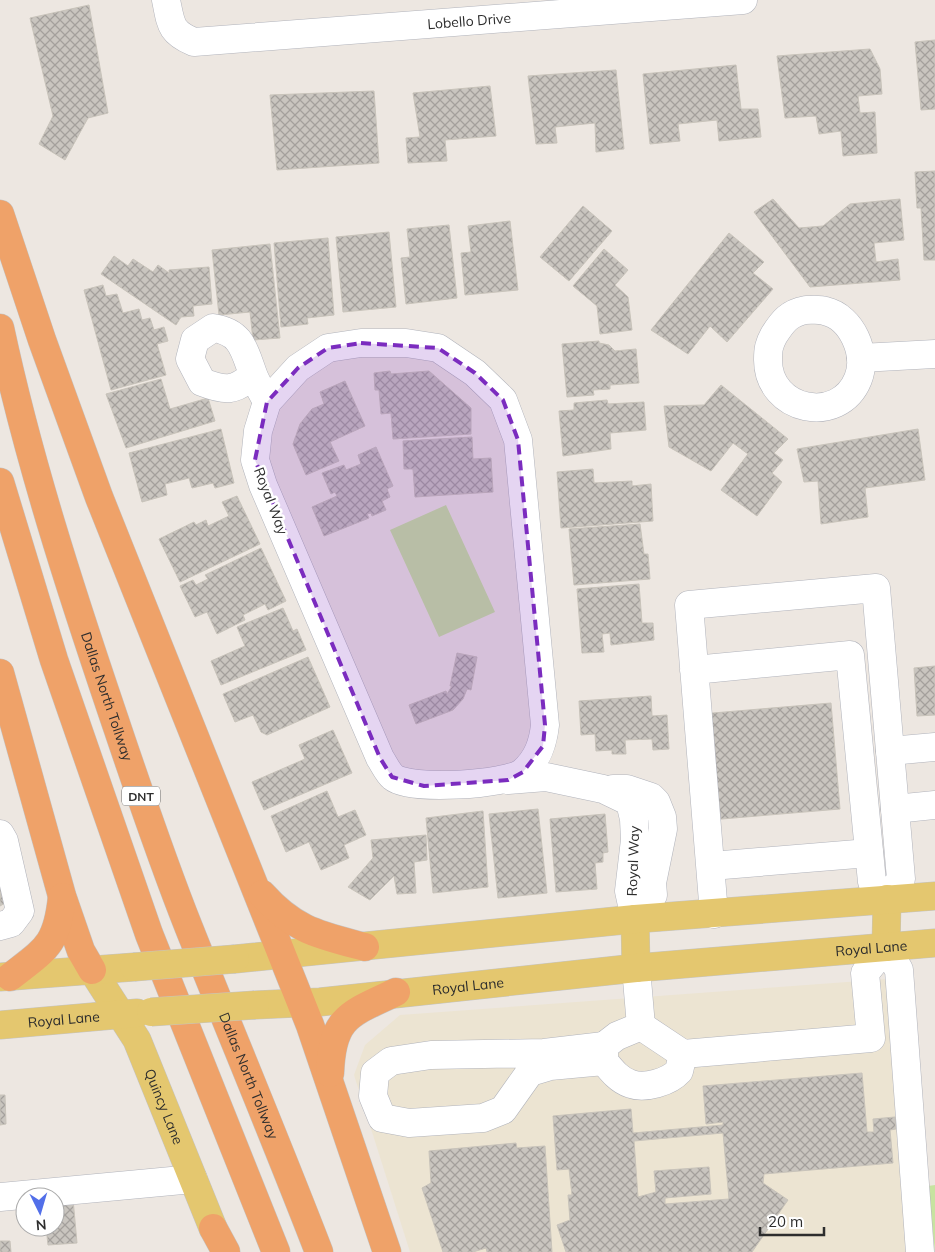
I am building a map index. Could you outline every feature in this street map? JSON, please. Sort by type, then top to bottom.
[{"type":"highway","points":[[0,214],[99,497],[301,1002],[387,1252]]},
{"type":"highway","name":"Dallas North Tollway","points":[[0,328],[44,498],[74,600],[128,758],[188,926],[256,1089],[319,1252]]},
{"type":"highway","name":"DNT","points":[[0,482],[54,660],[143,915],[276,1252]]},
{"type":"highway","points":[[0,673],[62,896],[81,952],[92,970]]},
{"type":"highway","points":[[255,886],[279,913],[304,929],[365,947]]},
{"type":"highway","points":[[5,977],[45,950],[52,940],[60,921],[62,896]]},
{"type":"highway","points":[[330,1082],[331,1048],[342,1023],[352,1013],[396,992]]},
{"type":"highway","points":[[216,1240],[226,1252]]},
{"type":"main road","points":[[5,977],[365,947],[635,919],[935,896]]},
{"type":"main road","points":[[886,899],[886,947]]},
{"type":"main road","points":[[635,919],[636,968]]},
{"type":"main road","name":"Royal Lane","points":[[0,1025],[301,1002],[636,968],[935,943]]},
{"type":"main road","name":"Quincy Lane","points":[[92,970],[123,1015],[137,1040],[216,1240]]},
{"type":"street","name":"Lobello Drive","points":[[166,0],[171,25],[179,36],[194,42],[743,0]]},
{"type":"street","name":"Royal Way","points":[[508,780],[523,772],[543,746],[545,725],[518,440],[503,400],[475,374],[438,348],[406,343],[361,343],[328,348],[298,368],[267,402],[258,432],[255,460],[263,485],[380,758],[392,777],[406,783],[424,786],[508,780],[546,777],[602,789],[626,789],[650,797],[656,802],[662,816],[663,829],[652,883],[653,895],[635,919]]},
{"type":"street","points":[[861,358],[935,354]]},
{"type":"street","points":[[253,376],[267,402]]},
{"type":"street","points":[[694,670],[850,655],[872,882],[886,899],[901,879],[876,588],[688,605],[714,914]]},
{"type":"street","points":[[890,751],[935,747]]},
{"type":"street","points":[[895,808],[935,805]]},
{"type":"street","points":[[0,834],[4,841],[20,911],[11,923],[0,926]]},
{"type":"street","points":[[711,866],[869,853]]},
{"type":"street","points":[[641,1026],[683,1054],[872,1038],[865,973],[886,947],[899,970],[920,1252]]},
{"type":"street","points":[[636,968],[641,1026]]},
{"type":"street","points":[[604,1054],[431,1055],[391,1061],[375,1073],[373,1096],[382,1118],[391,1120],[409,1123],[483,1118],[503,1110],[530,1072],[604,1054],[617,1036],[641,1026]]},
{"type":"street","points":[[604,1054],[616,1076],[632,1085],[656,1084],[679,1071],[683,1054]]},
{"type":"street","points":[[0,1197],[193,1179]]},
{"type":"highlighted area","points":[[361,343],[438,348],[475,373],[503,400],[518,440],[545,725],[543,746],[523,772],[508,780],[424,786],[392,777],[380,758],[255,460],[267,402],[298,368],[328,348]]},
{"type":"shaded area","points":[[888,979],[919,1252],[410,1252],[354,1075],[365,1045],[400,1015]]},
{"type":"green space","points":[[446,505],[495,612],[439,637],[390,530]]},
{"type":"green space","points":[[935,1185],[935,1252],[928,1186]]},
{"type":"building","points":[[89,5],[108,113],[88,118],[65,160],[39,144],[53,116],[30,18]]},
{"type":"building","points":[[935,40],[935,109],[921,110],[915,42]]},
{"type":"building","points":[[870,49],[880,69],[882,94],[858,96],[860,113],[875,112],[877,153],[843,156],[841,131],[819,134],[816,116],[785,118],[777,56]]},
{"type":"building","points":[[736,65],[741,109],[758,109],[761,137],[719,141],[717,120],[678,124],[680,141],[650,144],[643,74]]},
{"type":"building","points":[[616,70],[624,149],[596,152],[595,123],[555,127],[557,143],[536,144],[528,76]]},
{"type":"building","points":[[490,86],[496,136],[445,140],[447,161],[408,163],[406,138],[420,137],[413,93]]},
{"type":"building","points":[[374,91],[379,163],[277,170],[270,95]]},
{"type":"building","points":[[935,171],[935,260],[924,260],[921,208],[917,208],[915,172]]},
{"type":"building","points":[[773,199],[799,228],[823,226],[850,204],[900,199],[904,240],[874,243],[876,262],[898,259],[900,280],[810,287],[754,212]]},
{"type":"building","points":[[583,206],[612,231],[569,281],[540,257]]},
{"type":"building","points":[[510,221],[518,290],[465,295],[461,253],[471,252],[468,226]]},
{"type":"building","points":[[449,225],[457,298],[406,304],[401,258],[410,257],[407,229]]},
{"type":"building","points":[[389,232],[396,307],[343,312],[336,237]]},
{"type":"building","points":[[729,233],[764,262],[753,273],[773,289],[727,342],[710,326],[688,354],[651,330]]},
{"type":"building","points":[[328,238],[334,315],[307,318],[308,324],[281,327],[274,243]]},
{"type":"building","points":[[270,244],[280,338],[253,340],[250,312],[219,315],[212,250]]},
{"type":"building","points":[[604,249],[628,270],[615,285],[628,297],[632,330],[600,334],[597,306],[573,286]]},
{"type":"building","points":[[114,256],[128,266],[133,259],[153,272],[158,265],[169,273],[169,270],[209,267],[212,304],[193,306],[194,316],[181,317],[176,325],[101,274]]},
{"type":"building","points":[[103,285],[106,296],[117,294],[123,313],[139,309],[142,320],[150,318],[154,330],[164,327],[168,341],[157,344],[166,375],[111,390],[84,290]]},
{"type":"building","points":[[599,341],[599,343],[609,345],[615,351],[636,349],[639,383],[610,385],[610,389],[593,390],[594,395],[567,397],[562,344]]},
{"type":"building","points":[[390,371],[391,374],[429,371],[471,408],[471,434],[393,439],[391,413],[381,414],[379,390],[375,390],[374,373]]},
{"type":"building","points":[[161,379],[170,409],[208,398],[215,421],[126,448],[106,394]]},
{"type":"building","points":[[345,381],[365,426],[330,442],[339,461],[306,475],[293,444],[300,424],[312,409],[324,404],[320,392]]},
{"type":"building","points":[[721,385],[788,439],[774,453],[783,460],[772,473],[782,482],[757,516],[721,490],[748,454],[733,443],[711,471],[669,447],[664,406],[704,405]]},
{"type":"building","points":[[607,400],[608,404],[644,402],[646,430],[610,433],[611,449],[563,456],[559,411],[574,410],[574,403]]},
{"type":"building","points":[[221,429],[234,483],[215,488],[213,483],[192,488],[189,478],[165,484],[167,495],[142,502],[129,453]]},
{"type":"building","points":[[918,429],[925,480],[865,488],[868,517],[821,524],[818,481],[804,482],[797,449]]},
{"type":"building","points":[[472,437],[473,459],[491,458],[493,492],[415,497],[413,469],[404,469],[403,441]]},
{"type":"building","points":[[376,447],[393,486],[387,489],[390,497],[382,501],[386,510],[372,516],[371,513],[367,514],[369,518],[324,536],[312,507],[337,496],[335,492],[331,494],[322,473],[344,465],[346,470],[361,464],[358,455]]},
{"type":"building","points":[[593,469],[594,483],[632,481],[632,486],[651,484],[653,521],[561,528],[557,472]]},
{"type":"building","points":[[237,496],[260,544],[180,582],[159,539],[194,522],[196,525],[206,520],[208,526],[229,516],[222,502]]},
{"type":"building","points":[[640,524],[644,554],[648,554],[650,579],[574,585],[569,529]]},
{"type":"building","points":[[261,548],[286,601],[268,610],[265,604],[243,615],[245,620],[217,634],[207,612],[195,617],[180,586],[193,580],[196,585],[208,579],[205,575]]},
{"type":"building","points":[[639,584],[642,623],[653,623],[654,640],[611,645],[610,633],[602,634],[604,652],[582,653],[577,589]]},
{"type":"building","points":[[283,608],[293,631],[297,629],[306,650],[221,685],[211,661],[245,646],[237,627]]},
{"type":"building","points":[[457,653],[477,657],[471,690],[467,689],[463,699],[453,710],[416,724],[409,705],[446,691],[447,694],[452,686],[450,686]]},
{"type":"building","points":[[308,657],[330,707],[267,735],[261,732],[253,715],[235,722],[223,694]]},
{"type":"building","points":[[935,666],[935,715],[917,716],[914,668]]},
{"type":"building","points":[[651,696],[652,716],[667,715],[669,749],[653,750],[652,739],[625,740],[626,754],[612,754],[612,750],[596,751],[595,734],[581,735],[579,701]]},
{"type":"building","points":[[831,703],[840,809],[710,820],[701,714]]},
{"type":"building","points":[[333,730],[352,773],[264,810],[252,782],[305,759],[299,745]]},
{"type":"building","points":[[327,791],[338,817],[355,810],[366,835],[344,845],[349,858],[321,870],[309,842],[286,852],[271,816]]},
{"type":"building","points":[[538,809],[547,893],[498,898],[489,814]]},
{"type":"building","points":[[483,811],[488,887],[433,893],[426,818]]},
{"type":"building","points":[[605,814],[608,852],[603,853],[603,862],[595,863],[597,889],[556,892],[550,819]]},
{"type":"building","points":[[426,835],[427,860],[414,862],[416,893],[397,894],[394,876],[370,900],[348,887],[373,858],[371,840]]},
{"type":"building","points":[[0,863],[7,902],[0,906]]},
{"type":"building","points":[[862,1073],[867,1132],[874,1132],[873,1119],[895,1117],[896,1129],[890,1130],[893,1163],[764,1174],[763,1183],[788,1200],[752,1252],[566,1252],[557,1225],[570,1220],[568,1195],[572,1195],[569,1169],[557,1170],[553,1116],[631,1109],[633,1133],[723,1125],[723,1122],[706,1124],[703,1086]],"holes":[[[723,1133],[729,1199],[665,1204],[665,1198],[711,1194],[709,1167],[654,1171],[656,1192],[638,1197],[634,1141]]]},
{"type":"building","points":[[0,1095],[5,1095],[6,1124],[0,1125]]},
{"type":"building","points":[[516,1143],[517,1148],[545,1146],[552,1252],[487,1252],[486,1248],[473,1252],[443,1252],[422,1188],[431,1183],[429,1151]]},
{"type":"building","points":[[73,1199],[77,1243],[48,1245],[47,1237],[65,1237],[65,1200]]},
{"type":"building","points":[[0,1241],[10,1241],[11,1252],[0,1252]]}]
